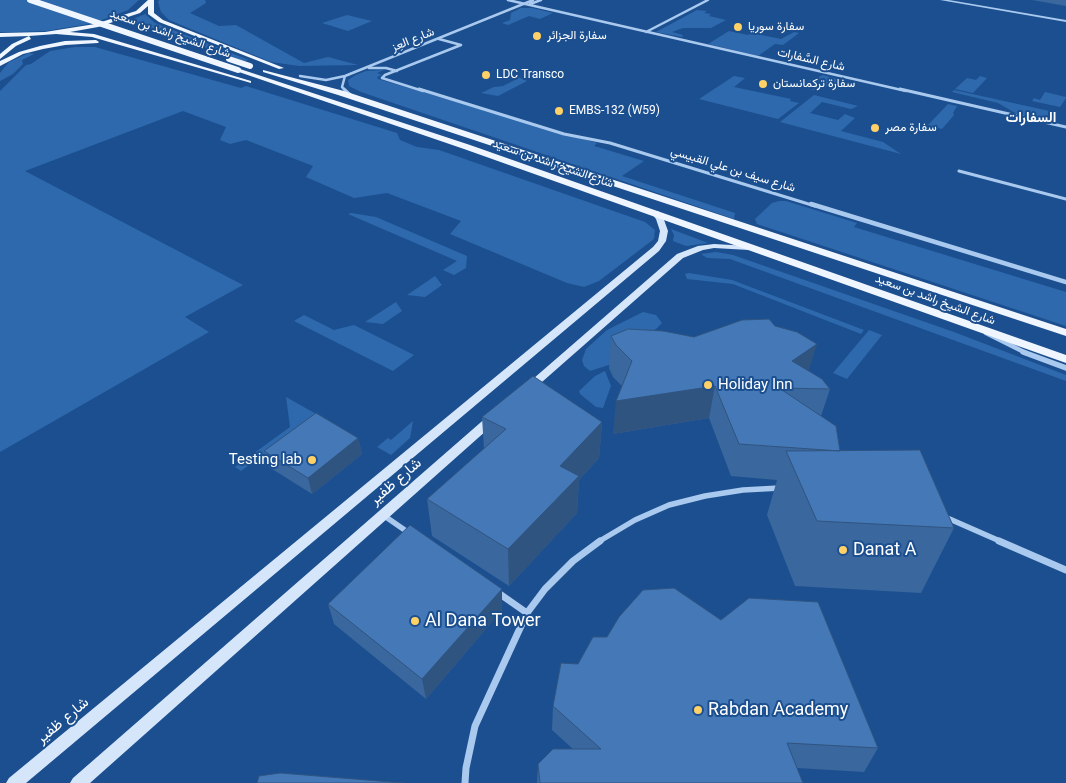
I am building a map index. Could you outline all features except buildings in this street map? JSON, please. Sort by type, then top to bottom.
[{"type":"main road","name":"شارع الشيخ راشد بن سعيد","points":[[30,0],[655,213],[1066,359]]},
{"type":"main road","name":"شارع الشيخ راشد بن سعيد","points":[[50,0],[250,66],[341,93],[1066,333]]},
{"type":"main road","points":[[0,35],[58,33],[113,22],[138,12],[151,1]]},
{"type":"main road","points":[[151,1],[150,14],[162,21],[341,93]]},
{"type":"main road","points":[[58,33],[92,35],[286,92],[401,130],[467,148]]},
{"type":"main road","points":[[0,57],[14,45],[45,34]]},
{"type":"main road","points":[[0,64],[21,53],[65,43],[97,42],[145,51]]},
{"type":"main road","name":"شارع ظفير","points":[[14,783],[656,248],[662,241],[664,231],[660,219],[655,213]]},
{"type":"main road","points":[[522,394],[680,256],[701,248],[714,246],[727,245],[752,248]]},
{"type":"main road","name":"شارع ظفير","points":[[78,783],[500,413]]},
{"type":"street","name":"شارع السَّفارات","points":[[508,0],[525,5]]},
{"type":"street","name":"شارع العِز","points":[[525,5],[533,0]]},
{"type":"street","name":"شارع العِز","points":[[300,76],[326,80],[345,76],[541,0]]},
{"type":"street","points":[[645,32],[708,0]]},
{"type":"street","points":[[942,0],[1066,21]]},
{"type":"street","points":[[971,0],[1066,16]]},
{"type":"street","name":"شارع السَّفارات","points":[[504,1],[1066,127]]},
{"type":"street","name":"شارع سيف بن علي القبيسي","points":[[439,39],[453,42],[455,45],[453,48],[390,74],[387,78],[564,134],[610,143],[1066,282]]},
{"type":"street","points":[[363,69],[381,68],[397,71]]},
{"type":"street","points":[[345,76],[342,87],[355,98]]},
{"type":"street","points":[[959,171],[1066,199]]},
{"type":"street","points":[[984,331],[1013,348],[1066,368]]},
{"type":"street","points":[[465,783],[466,768],[475,726],[527,613],[545,589],[573,561],[594,544],[635,520],[669,505],[705,496],[743,490],[790,488]]},
{"type":"street","points":[[383,515],[415,537]]},
{"type":"street","points":[[940,515],[1066,570]]},
{"type":"street","points":[[487,586],[527,613]]},
{"type":"shaded area","points":[[0,0],[139,0],[128,10],[94,23],[46,31],[0,32]]},
{"type":"shaded area","points":[[159,0],[205,0],[206,3],[190,13],[219,26],[236,25],[304,63],[328,57],[358,65],[299,66],[271,62],[169,20],[161,12]]},
{"type":"shaded area","points":[[521,8],[532,8],[553,13],[540,19],[529,16],[508,25],[502,23],[510,20],[511,13]]},
{"type":"shaded area","points":[[697,10],[707,11],[704,13],[711,14],[709,16],[726,20],[711,28],[683,28],[672,32],[683,35],[682,37],[656,32]]},
{"type":"shaded area","points":[[145,14],[155,23],[249,60],[244,61],[129,21]]},
{"type":"shaded area","points":[[347,15],[372,21],[348,31],[322,23]]},
{"type":"shaded area","points":[[729,31],[748,35],[752,33],[781,39],[794,32],[799,33],[783,45],[775,44],[758,56],[708,44]]},
{"type":"shaded area","points":[[75,47],[95,47],[241,88],[246,86],[397,133],[400,140],[417,147],[439,150],[645,222],[655,230],[654,239],[599,281],[584,287],[567,283],[450,234],[461,221],[387,193],[354,198],[306,177],[313,166],[246,140],[230,144],[220,140],[226,127],[183,111],[25,171],[243,285],[185,317],[209,332],[0,452],[0,91],[26,65],[31,64],[50,51]]},
{"type":"shaded area","points":[[29,53],[34,54],[22,60],[23,64],[13,74],[0,81],[0,73],[9,62]]},
{"type":"shaded area","points":[[384,70],[377,73],[382,75],[377,77],[378,79],[597,143],[594,146],[644,161],[622,176],[735,213],[734,219],[361,92],[349,86],[348,80],[356,75],[366,71]]},
{"type":"shaded area","points":[[823,75],[837,79],[839,82],[833,88],[820,85],[814,90],[803,87],[806,82]]},
{"type":"shaded area","points":[[516,76],[527,81],[498,96],[481,93],[494,87],[503,86],[517,79]]},
{"type":"shaded area","points":[[734,76],[745,78],[734,87],[791,99],[790,101],[799,103],[778,119],[699,99]]},
{"type":"shaded area","points":[[980,76],[987,78],[973,93],[955,89],[967,78],[976,80]]},
{"type":"shaded area","points":[[954,90],[1054,112],[1049,120],[1044,120],[1017,114],[998,103],[952,92]]},
{"type":"shaded area","points":[[1045,92],[1066,98],[1060,107],[1032,101],[1034,98],[1040,100]]},
{"type":"shaded area","points":[[814,95],[858,106],[851,109],[822,102],[810,113],[838,120],[845,114],[855,118],[841,131],[883,142],[901,154],[780,122]]},
{"type":"shaded area","points":[[948,104],[957,106],[953,113],[954,115],[942,129],[928,125]]},
{"type":"shaded area","points":[[786,201],[857,223],[854,227],[1066,292],[1066,326],[757,224],[755,219],[772,203]]},
{"type":"shaded area","points":[[348,214],[376,217],[467,256],[466,268],[454,275],[443,270],[457,261]]},
{"type":"shaded area","points":[[671,229],[708,243],[686,246],[673,241],[674,235]]},
{"type":"shaded area","points":[[716,252],[733,255],[954,332],[1066,375],[1066,381],[730,259],[707,258],[701,254]]},
{"type":"shaded area","points":[[685,274],[732,280],[864,330],[861,334],[733,284],[687,279]]},
{"type":"shaded area","points":[[435,276],[442,285],[425,297],[407,295]]},
{"type":"shaded area","points":[[396,302],[402,311],[383,324],[365,322]]},
{"type":"shaded area","points":[[643,312],[656,315],[662,323],[656,329],[649,332],[640,355],[590,371],[584,366],[582,360],[586,349],[607,330]]},
{"type":"shaded area","points":[[304,315],[334,330],[354,325],[414,355],[393,371],[294,321]]},
{"type":"shaded area","points":[[869,330],[882,335],[847,379],[833,373]]},
{"type":"shaded area","points":[[605,371],[611,386],[603,408],[596,407],[579,391],[595,376]]},
{"type":"shaded area","points":[[286,397],[318,415],[241,471],[235,467],[290,427]]},
{"type":"shaded area","points":[[413,421],[410,438],[391,455],[377,447],[388,438],[391,440]]},
{"type":"place","name":"سفارة سوريا","points":[[738,27]]},
{"type":"place","name":"سفارة الجزائر","points":[[537,36]]},
{"type":"place","name":"LDC Transco","points":[[486,75]]},
{"type":"place","name":"سفارة تركمانستان","points":[[763,84]]},
{"type":"place","name":"EMBS-132 (W59)","points":[[559,111]]},
{"type":"place","name":"سفارة مصر","points":[[875,128]]},
{"type":"place","name":"Holiday Inn","points":[[708,385]]},
{"type":"place","name":"Testing lab","points":[[312,460]]},
{"type":"place","name":"Danat A","points":[[843,550]]},
{"type":"place","name":"Al Dana Tower","points":[[415,621]]},
{"type":"place","name":"Rabdan Academy","points":[[698,710]]},
{"type":"district","name":"السفارات","points":[[1031,118]]}]
